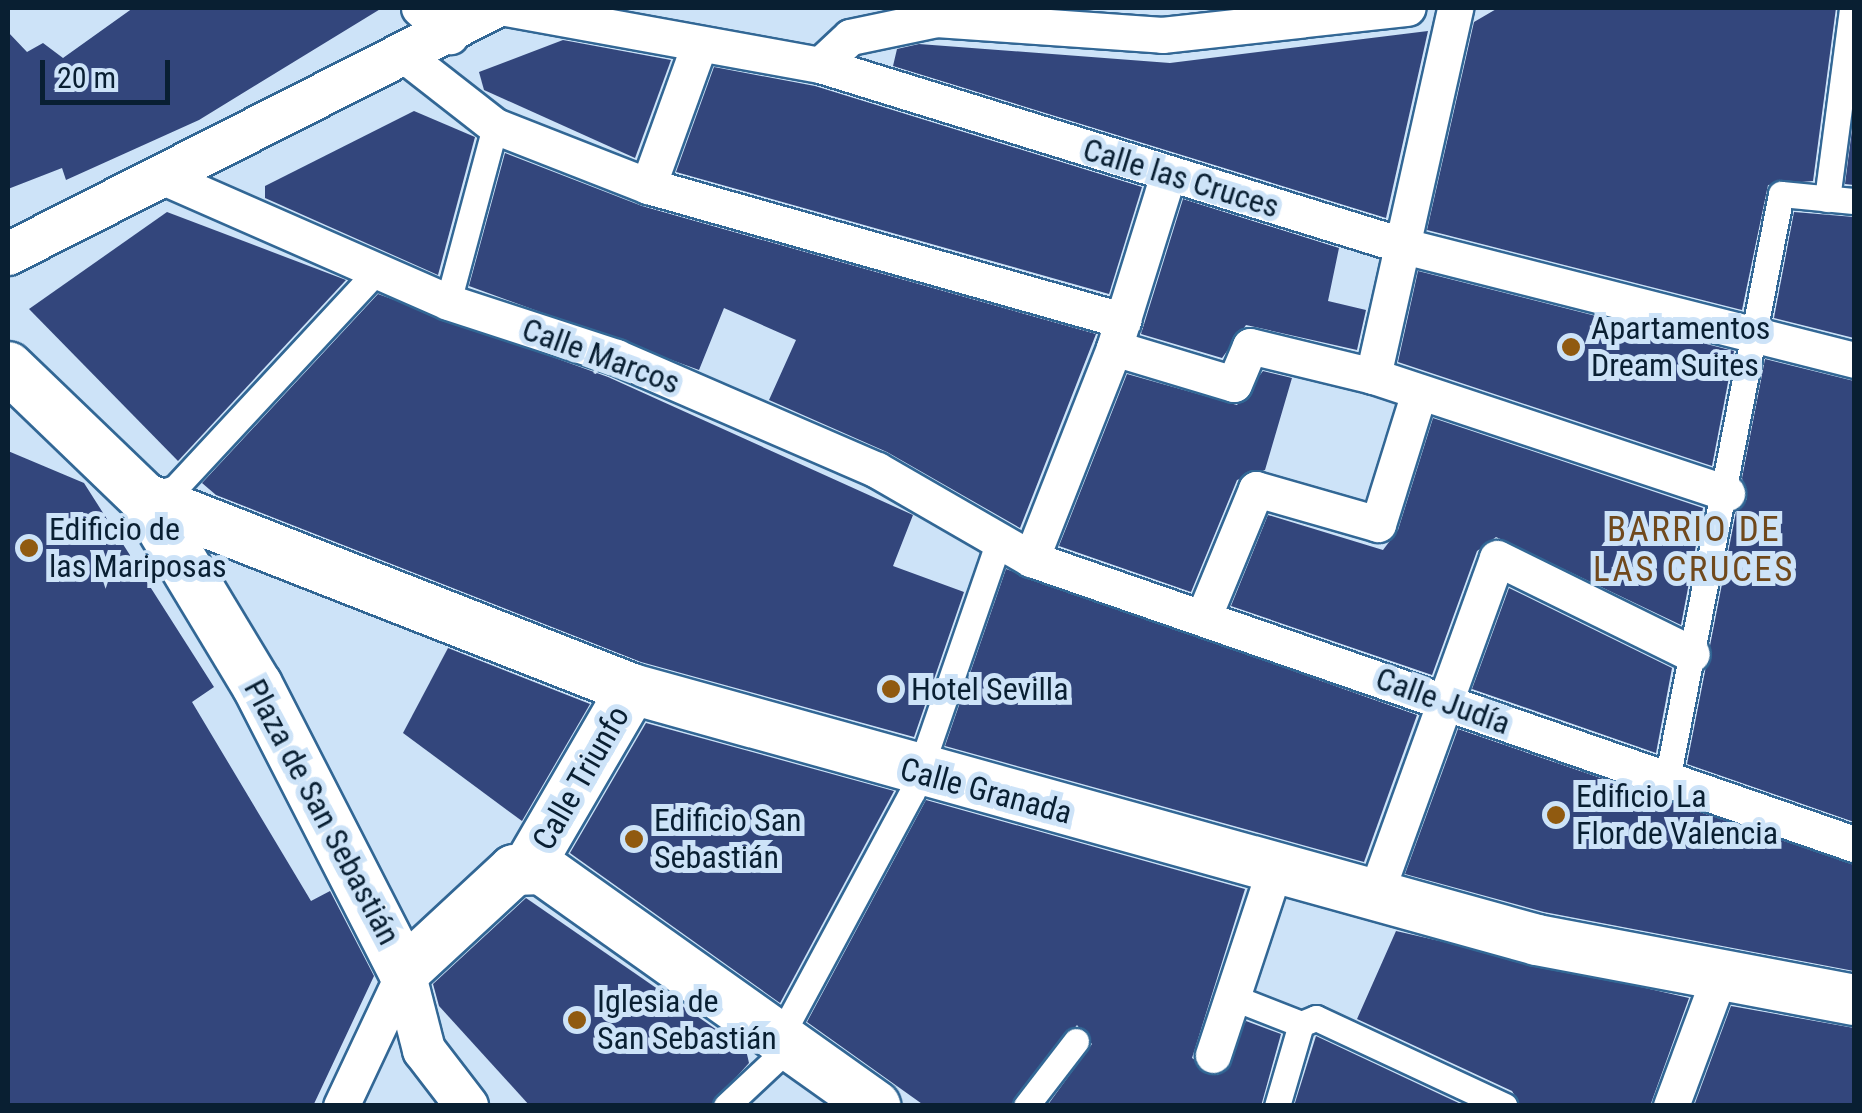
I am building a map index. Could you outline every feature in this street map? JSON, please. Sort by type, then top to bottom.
[{"type":"main road","points":[[8,367],[144,498]]},
{"type":"main road","name":"Calle Granada","points":[[144,498],[632,690],[916,772],[1375,895],[1719,977],[1854,1000]]},
{"type":"main road","name":"Plaza de San Sebastián","points":[[144,498],[215,612],[404,972],[529,866]]},
{"type":"main road","points":[[215,612],[237,566],[266,545]]},
{"type":"main road","name":"Calle Triunfo","points":[[529,866],[632,690]]},
{"type":"main road","points":[[529,866],[876,1106]]},
{"type":"street","points":[[8,254],[408,58],[434,22],[493,8]]},
{"type":"street","name":"Calle las Cruces","points":[[506,8],[820,65],[1408,247],[1854,360]]},
{"type":"street","points":[[820,65],[850,38],[936,20],[1162,21],[1396,8]]},
{"type":"street","points":[[1373,376],[1408,247],[1455,8]]},
{"type":"street","points":[[1827,198],[1852,8]]},
{"type":"street","points":[[648,186],[698,44]]},
{"type":"street","points":[[408,58],[495,126],[648,186],[1118,334],[1234,384],[1250,346],[1373,376],[1727,493]]},
{"type":"street","points":[[448,302],[495,126]]},
{"type":"street","points":[[1031,559],[1118,334],[1168,175]]},
{"type":"street","name":"Calle Marcos","points":[[161,176],[448,302],[616,357],[877,470],[998,544],[1031,559]]},
{"type":"street","points":[[1666,785],[1727,493],[1780,194],[1854,201]]},
{"type":"street","points":[[144,498],[175,488],[376,272]]},
{"type":"street","points":[[1205,613],[1256,488],[1378,524],[1419,392]]},
{"type":"street","points":[[726,1106],[783,1044],[916,772],[998,544]]},
{"type":"street","points":[[1375,895],[1497,558],[1692,654]]},
{"type":"street","name":"Calle Judía","points":[[1031,559],[1205,613],[1666,785],[1854,844]]},
{"type":"street","points":[[1213,1055],[1274,867]]},
{"type":"street","points":[[341,1106],[404,972]]},
{"type":"street","points":[[404,972],[424,1050],[467,1106]]},
{"type":"street","points":[[1671,1106],[1719,977]]},
{"type":"street","points":[[1232,997],[1301,1024],[1316,1018],[1506,1106]]},
{"type":"street","points":[[1277,1106],[1301,1024]]},
{"type":"street","points":[[1026,1106],[1076,1040]]},
{"type":"building","points":[[133,8],[382,8],[199,120],[66,180],[62,168],[8,189],[8,32],[27,52],[43,43],[63,58]]},
{"type":"building","points":[[1498,8],[1836,8],[1813,181],[1768,185],[1742,310],[1427,230],[1474,22]]},
{"type":"building","points":[[1428,31],[1386,218],[893,66],[897,49],[919,44],[1170,63]]},
{"type":"building","points":[[563,40],[671,60],[635,158],[484,90],[479,72]]},
{"type":"building","points":[[714,67],[815,86],[1142,187],[1109,294],[676,172]]},
{"type":"building","points":[[414,111],[475,137],[438,275],[265,198],[265,186]]},
{"type":"building","points":[[1854,114],[1854,185],[1845,184]]},
{"type":"building","points":[[505,153],[642,206],[1096,334],[1020,528],[887,452],[769,400],[796,340],[724,308],[699,370],[469,286]]},
{"type":"building","points":[[1183,199],[1339,248],[1328,301],[1366,310],[1357,350],[1246,325],[1222,358],[1141,334]]},
{"type":"building","points":[[167,212],[346,280],[178,461],[29,309]]},
{"type":"building","points":[[1794,212],[1854,217],[1854,338],[1774,318]]},
{"type":"building","points":[[1418,271],[1734,351],[1712,466],[1398,362]]},
{"type":"building","points":[[378,294],[608,377],[913,515],[893,566],[964,592],[914,737],[641,662],[216,495],[202,483]]},
{"type":"building","points":[[1765,359],[1854,381],[1854,822],[1687,764],[1736,512],[1747,499],[1742,478]]},
{"type":"building","points":[[1263,371],[1292,378],[1265,470],[1237,480],[1191,592],[1059,546],[1127,374],[1237,405]]},
{"type":"building","points":[[1433,418],[1703,508],[1681,625],[1496,537],[1477,551],[1432,675],[1231,606],[1268,515],[1383,550],[1398,530]]},
{"type":"building","points":[[8,451],[84,483],[214,687],[192,702],[311,901],[330,891],[374,976],[313,1106],[8,1106]]},
{"type":"building","points":[[1006,569],[1417,715],[1364,862],[945,746]]},
{"type":"building","points":[[1509,588],[1672,668],[1656,753],[1472,689]]},
{"type":"building","points":[[448,648],[590,704],[522,821],[403,733]]},
{"type":"building","points":[[646,723],[894,791],[780,1003],[570,853]]},
{"type":"building","points":[[1458,729],[1854,865],[1854,971],[1544,912],[1405,874]]},
{"type":"building","points":[[926,800],[1245,889],[1192,1058],[1218,1075],[1246,1021],[1281,1034],[1261,1106],[1047,1106],[1092,1044],[1077,1025],[1010,1106],[925,1106],[807,1022]]},
{"type":"building","name":"Iglesia de San Sebastián","points":[[526,898],[746,1050],[749,1063],[710,1106],[530,1106],[439,1006],[433,984]]},
{"type":"building","points":[[1396,931],[1689,998],[1650,1106],[1521,1106],[1512,1091],[1357,1019]]},
{"type":"building","points":[[1731,1006],[1854,1028],[1854,1106],[1694,1106]]},
{"type":"building","points":[[1316,1036],[1465,1106],[1294,1106]]},
{"type":"place","name":"Apartamentos Dream Suites","points":[[1571,347]]},
{"type":"place","name":"Edificio de las Mariposas","points":[[29,548]]},
{"type":"place","name":"Hotel Sevilla","points":[[891,689]]},
{"type":"place","name":"Edificio La Flor de Valencia","points":[[1556,815]]},
{"type":"place","name":"Edificio San Sebastián","points":[[634,839]]},
{"type":"place","name":"Iglesia de San Sebastián","points":[[577,1020]]},
{"type":"district","name":"BARRIO DE LAS CRUCES","points":[[1694,550]]}]
